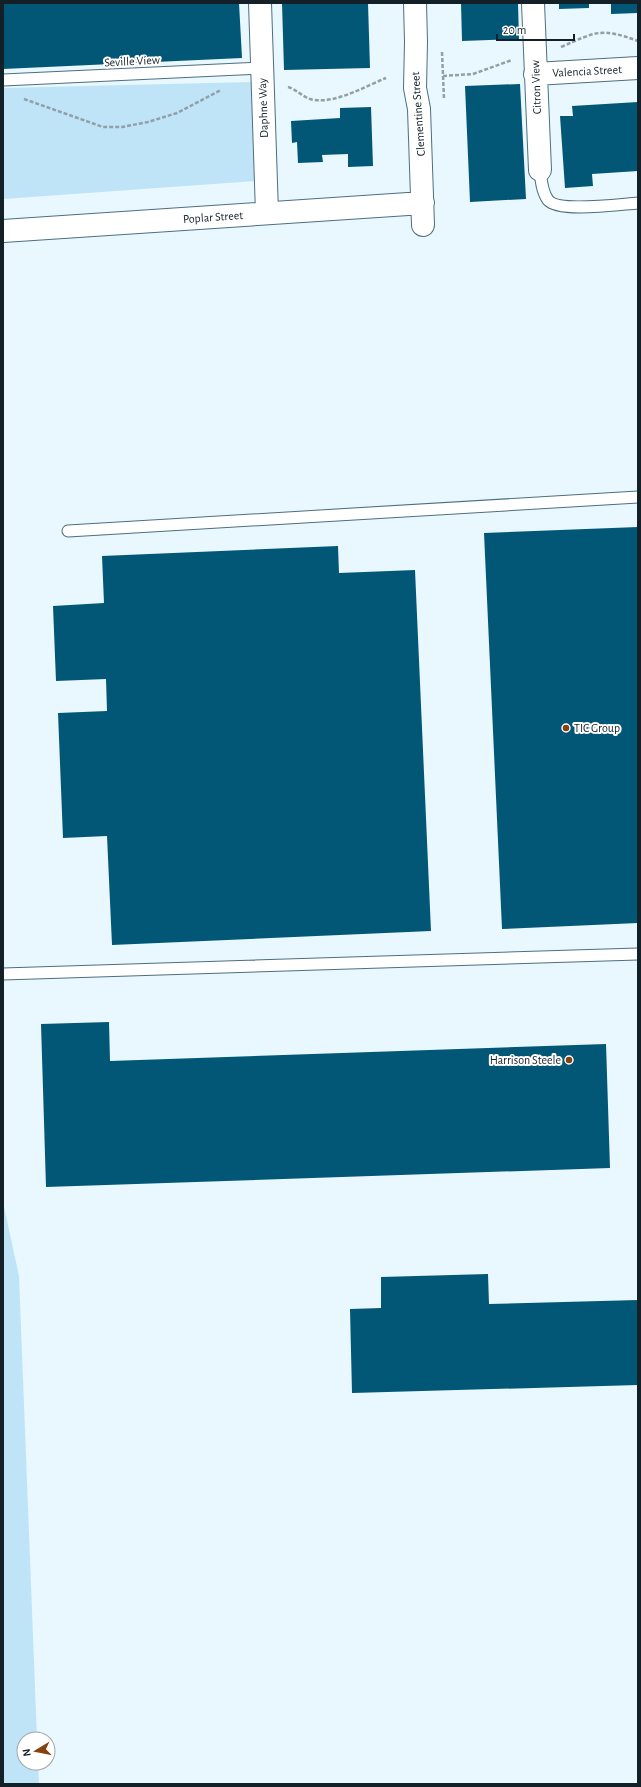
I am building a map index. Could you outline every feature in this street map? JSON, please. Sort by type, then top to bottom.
[{"type":"street","name":"Daphne Way","points":[[260,3],[267,213]]},
{"type":"street","name":"Clementine Street","points":[[415,3],[415,88],[419,109],[423,225]]},
{"type":"street","name":"Citron View","points":[[533,3],[540,170]]},
{"type":"street","name":"Valencia Street","points":[[535,74],[638,68]]},
{"type":"street","name":"Poplar Street","points":[[3,231],[423,203]]},
{"type":"lane","name":"Seville View","points":[[3,80],[262,78]]},
{"type":"lane","points":[[540,170],[543,190],[548,200],[555,206],[569,208],[638,203]]},
{"type":"lane","points":[[68,531],[638,497]]},
{"type":"lane","points":[[3,974],[638,954]]},
{"type":"path","points":[[556,49],[591,34],[602,32],[612,32],[638,41]]},
{"type":"path","points":[[443,76],[473,74],[517,59]]},
{"type":"path","points":[[262,78],[295,89],[302,96],[315,100],[328,99],[348,94],[386,78]]},
{"type":"path","points":[[20,98],[103,127],[122,127],[148,122],[177,112],[218,91],[224,90]]},
{"type":"shaded area","points":[[251,82],[255,181],[3,199],[3,88]]},
{"type":"shaded area","points":[[3,1202],[19,1276],[37,1731],[16,1731],[16,1771],[38,1771],[39,1784],[3,1784]]},
{"type":"building","points":[[3,3],[239,3],[242,58],[3,69]]},
{"type":"building","points":[[282,3],[368,3],[370,68],[284,70]]},
{"type":"building","points":[[461,3],[518,3],[519,39],[462,41]]},
{"type":"building","points":[[559,3],[589,3],[589,8],[559,9]]},
{"type":"building","points":[[611,3],[638,3],[638,13],[611,14]]},
{"type":"building","points":[[520,84],[526,199],[470,202],[465,86]]},
{"type":"building","points":[[638,102],[638,171],[592,174],[593,186],[565,188],[560,116],[573,116],[572,106]]},
{"type":"building","points":[[371,107],[373,166],[348,167],[348,154],[322,155],[323,162],[298,163],[297,142],[292,143],[291,121],[340,118],[340,108]]},
{"type":"building","name":"TIC Group","points":[[638,527],[638,923],[502,929],[484,533]]},
{"type":"building","points":[[338,546],[339,573],[415,570],[431,931],[112,945],[107,836],[63,838],[58,713],[107,711],[106,679],[56,681],[53,606],[104,603],[102,556]]},
{"type":"building","points":[[109,1022],[110,1061],[606,1044],[610,1168],[46,1187],[41,1024]]},
{"type":"building","points":[[488,1274],[489,1304],[638,1300],[638,1385],[352,1393],[350,1309],[381,1308],[381,1277]]},
{"type":"place","name":"TIC Group","points":[[566,728]]},
{"type":"place","name":"Harrison Steele","points":[[569,1060]]}]
